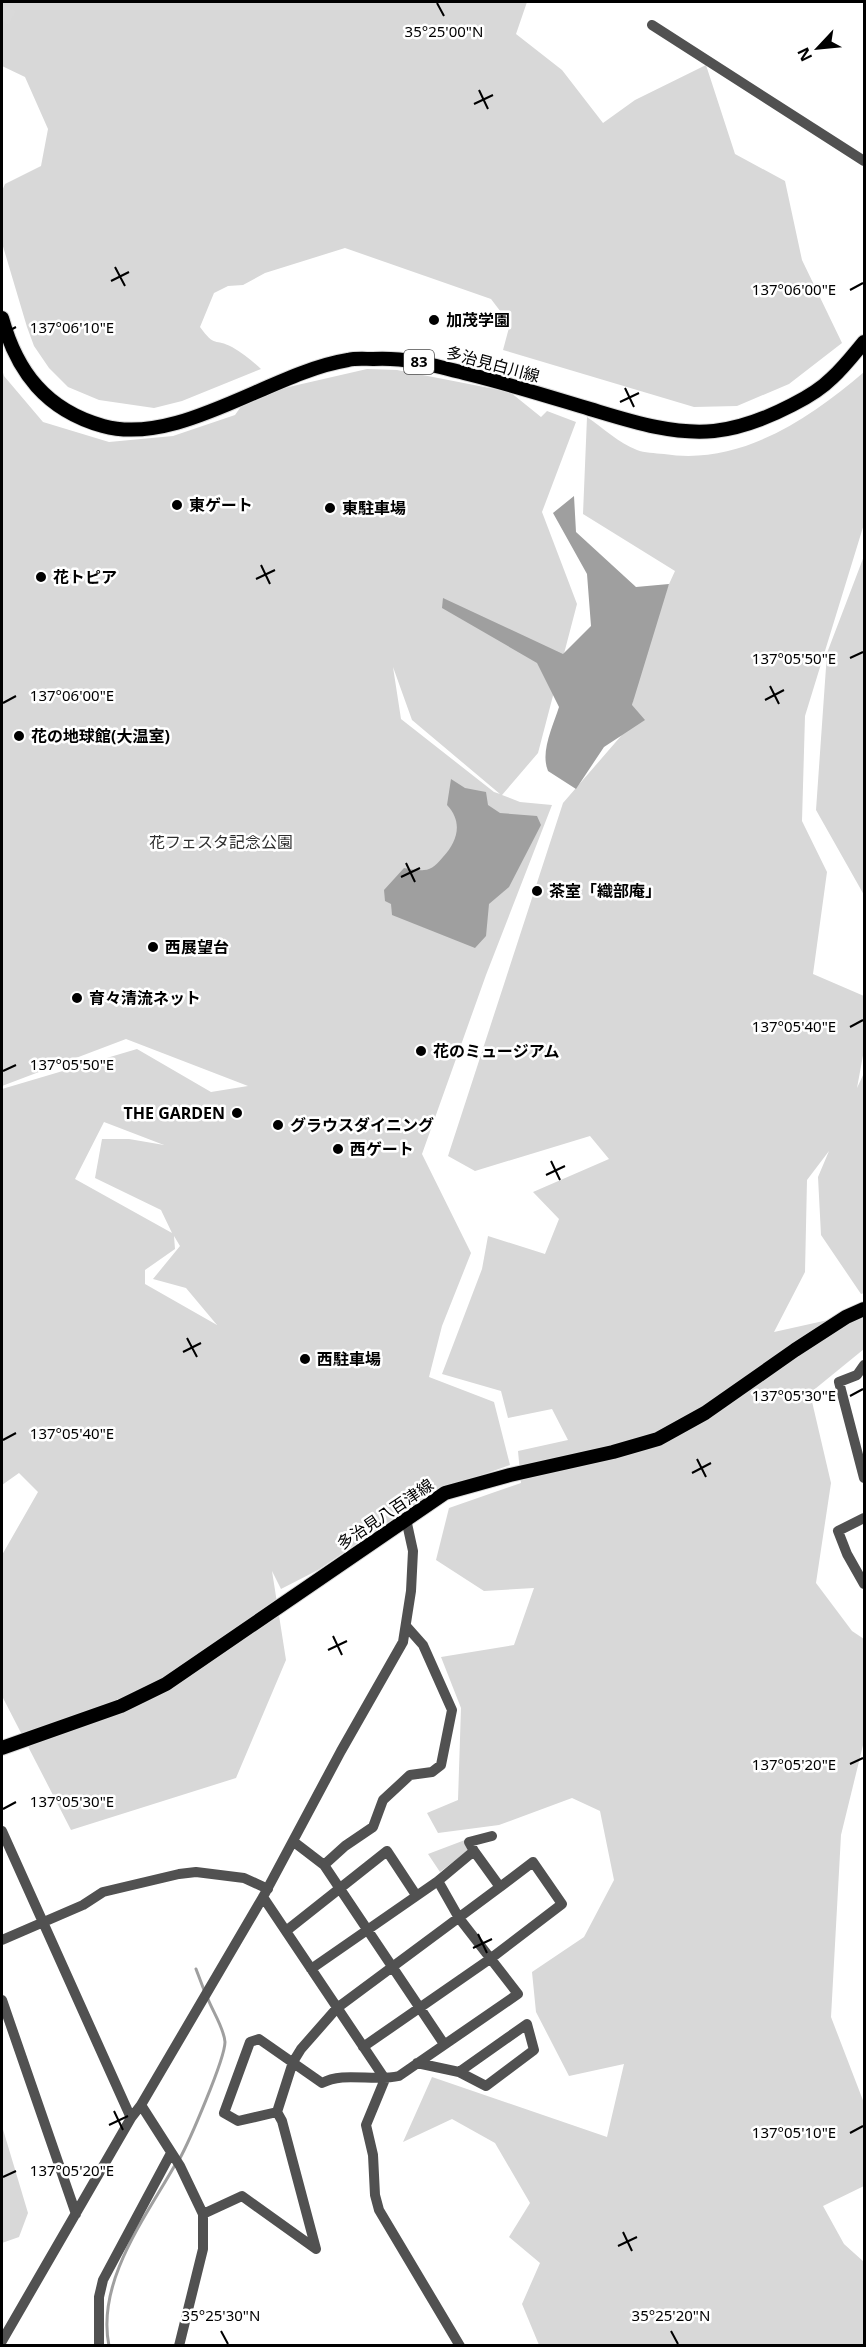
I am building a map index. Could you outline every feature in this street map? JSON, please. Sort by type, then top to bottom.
[{"type":"main road","name":"多治見白川線","points":[[2,318],[10,346],[19,363],[50,399],[81,417],[104,426],[135,429],[195,418],[300,374],[349,360],[390,358],[438,366],[491,379],[672,430],[713,431],[744,425],[771,416],[802,400],[832,379],[864,342]]},
{"type":"main road","name":"多治見八百津線","points":[[2,1748],[121,1706],[166,1684],[445,1493],[510,1475],[613,1452],[658,1438],[705,1413],[795,1350],[846,1317],[864,1309]]},
{"type":"street","points":[[652,25],[864,161]]},
{"type":"street","points":[[864,1365],[857,1375],[839,1382],[864,1478]]},
{"type":"street","points":[[864,1518],[838,1531],[864,1584]]},
{"type":"street","points":[[2,2341],[131,2118],[141,2105],[266,1893],[341,1751],[403,1642],[407,1627],[413,1551],[406,1519]]},
{"type":"street","points":[[324,1865],[345,1845],[373,1827],[383,1800],[410,1775],[432,1772],[441,1765],[452,1710],[423,1645],[407,1627]]},
{"type":"street","points":[[2,1831],[131,2118]]},
{"type":"street","points":[[492,1836],[469,1842],[500,1887]]},
{"type":"street","points":[[294,1842],[324,1865],[444,2044]]},
{"type":"street","points":[[286,1931],[387,1851],[416,1895]]},
{"type":"street","points":[[311,1969],[438,1881],[474,1851]]},
{"type":"street","points":[[203,2214],[242,2196],[316,2249],[282,2121],[277,2112],[293,2062],[338,2008],[533,1862],[561,1904],[490,1959],[363,2047]]},
{"type":"street","points":[[2,1940],[83,1905],[103,1892],[196,1872],[244,1878],[266,1893],[286,1931],[385,2079]]},
{"type":"street","points":[[277,2112],[238,2121],[224,2114],[250,2042],[259,2039],[322,2083],[331,2078],[385,2079],[399,2076],[518,1994],[459,1918],[438,1881]]},
{"type":"street","points":[[2,2000],[76,2214]]},
{"type":"street","points":[[417,2063],[459,2072],[486,2086],[534,2050],[527,2024],[459,2072]]},
{"type":"street","points":[[385,2079],[366,2125],[373,2155],[375,2195],[379,2210],[460,2346]]},
{"type":"street","points":[[141,2105],[180,2166],[203,2214],[203,2249],[179,2346]]},
{"type":"street","points":[[99,2346],[101,2284],[173,2155]]},
{"type":"green space","points":[[2,2],[527,2],[516,34],[562,70],[603,123],[635,100],[706,65],[735,154],[785,181],[802,260],[842,343],[789,384],[737,406],[694,407],[503,350],[510,324],[491,299],[345,248],[265,273],[243,285],[228,286],[214,293],[200,327],[212,340],[236,349],[261,369],[182,401],[154,408],[99,400],[68,387],[49,368],[34,346],[2,243],[2,191],[5,184],[41,166],[48,129],[25,77],[2,66]]},
{"type":"green space","name":"花フェスタ記念公園","points":[[2,369],[4,376],[43,422],[109,442],[173,436],[235,415],[242,405],[280,389],[367,369],[397,370],[510,392],[541,417],[547,411],[576,422],[542,512],[577,604],[538,753],[502,795],[520,802],[552,805],[486,975],[422,1154],[471,1253],[442,1326],[429,1377],[494,1402],[510,1465],[431,1493],[318,1570],[281,1589],[272,1571],[286,1660],[236,1778],[71,1830],[2,1696],[2,1555],[38,1492],[19,1473],[2,1485],[2,1089],[137,1049],[211,1092],[248,1086],[126,1039],[2,1086]],"holes":[[[393,667],[412,720],[500,794],[494,792],[401,719]],[[104,1122],[164,1145],[129,1139],[102,1139],[95,1178],[161,1210],[172,1233],[75,1179]],[[174,1236],[180,1246],[153,1279],[186,1288],[217,1325],[145,1284],[145,1270],[175,1249]]]},
{"type":"green space","points":[[864,372],[864,524],[805,716],[802,821],[827,872],[813,974],[864,996],[864,1050],[857,1088],[864,1073],[864,1293],[861,1294],[821,1235],[818,1177],[829,1151],[807,1180],[805,1272],[774,1332],[864,1312],[864,1349],[810,1393],[831,1483],[816,1583],[852,1631],[864,1639],[864,1741],[841,1835],[831,2017],[864,2103],[864,2186],[823,2206],[844,2244],[864,2262],[864,2345],[539,2345],[522,2304],[540,2263],[509,2237],[530,2203],[495,2143],[452,2119],[403,2142],[432,2077],[607,2137],[624,2064],[569,2076],[536,2012],[532,1972],[584,1937],[614,1880],[600,1811],[572,1798],[499,1825],[438,1833],[427,1813],[458,1800],[461,1708],[441,1657],[514,1645],[534,1588],[484,1591],[436,1560],[449,1508],[521,1483],[518,1451],[568,1440],[552,1409],[508,1418],[501,1391],[442,1374],[482,1269],[488,1236],[545,1254],[559,1219],[533,1192],[609,1159],[590,1136],[475,1171],[448,1156],[563,803],[627,729],[648,630],[675,571],[583,514],[587,417],[617,439],[640,451],[692,456],[720,453],[746,446],[797,422],[843,390]]},
{"type":"green space","points":[[864,556],[864,895],[816,810],[827,653]]},
{"type":"green space","points":[[465,1840],[470,1849],[440,1872],[428,1854]]},
{"type":"green space","points":[[2,2126],[28,2213],[19,2237],[2,2243]]},
{"type":"shaded area","points":[[574,496],[576,532],[636,587],[669,584],[632,705],[645,720],[604,747],[576,789],[548,771],[546,747],[559,707],[537,663],[442,608],[443,598],[563,654],[591,626],[587,574],[553,513]]},
{"type":"shaded area","points":[[451,779],[465,788],[486,792],[488,805],[500,813],[537,816],[541,825],[509,887],[489,904],[486,936],[475,948],[392,915],[391,904],[385,901],[384,890],[404,868],[430,869],[439,862],[452,845],[457,825],[447,805]]},
{"type":"waterway","points":[[196,1969],[204,1990]]},
{"type":"waterway","points":[[179,2160],[206,2101],[225,2042],[223,2031],[208,1999]]},
{"type":"waterway","points":[[109,2346],[107,2322],[116,2275],[126,2251],[175,2165]]},
{"type":"tunnel","points":[[2,21],[12,2]]},
{"type":"place","name":"加茂学園","points":[[434,320]]},
{"type":"place","name":"東ゲート","points":[[177,505]]},
{"type":"place","name":"東駐車場","points":[[330,508]]},
{"type":"place","name":"花トピア","points":[[41,577]]},
{"type":"place","name":"花の地球館(大温室)","points":[[19,736]]},
{"type":"place","name":"茶室「織部庵」","points":[[537,891]]},
{"type":"place","name":"西展望台","points":[[153,947]]},
{"type":"place","name":"育々清流ネット","points":[[77,998]]},
{"type":"place","name":"花のミュージアム","points":[[421,1051]]},
{"type":"place","name":"THE GARDEN","points":[[237,1113]]},
{"type":"place","name":"グラウスダイニング","points":[[278,1125]]},
{"type":"place","name":"西ゲート","points":[[338,1149]]},
{"type":"place","name":"西駐車場","points":[[305,1359]]}]
